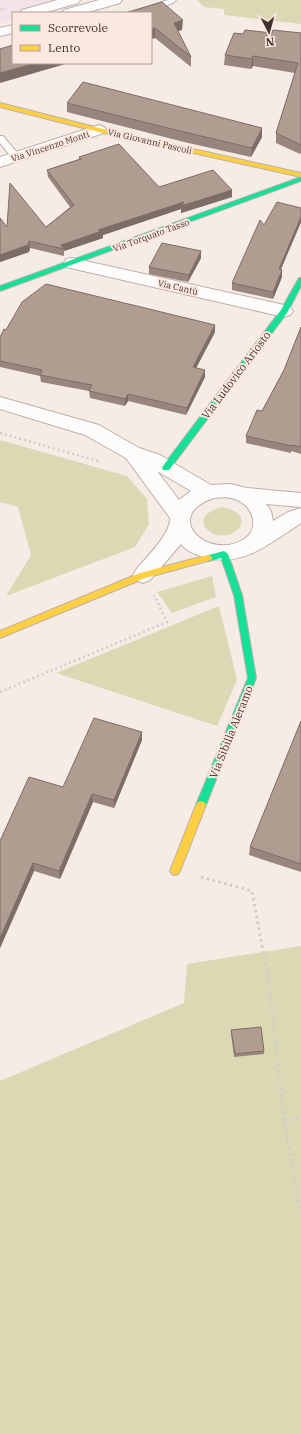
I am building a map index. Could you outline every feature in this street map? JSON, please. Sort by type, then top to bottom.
[{"type":"street","points":[[31,12],[74,0]]},
{"type":"street","points":[[73,12],[115,0]]},
{"type":"street","points":[[0,20],[12,17]]},
{"type":"street","points":[[0,32],[12,29]]},
{"type":"street","name":"Via Giovanni Pascoli","points":[[0,105],[99,130],[301,175]]},
{"type":"street","name":"Via Vincenzo Monti","points":[[0,162],[99,130]]},
{"type":"street","name":"Via Torquato Tasso","points":[[0,289],[278,189],[301,179]]},
{"type":"street","name":"Via Cantù","points":[[72,263],[284,312]]},
{"type":"street","name":"Via Ludovico Ariosto","points":[[166,468],[284,312],[301,280]]},
{"type":"street","points":[[0,403],[92,430],[132,453],[154,460],[208,492]]},
{"type":"street","points":[[132,453],[166,496],[180,520],[184,537],[198,548],[211,553],[224,554]]},
{"type":"street","points":[[143,575],[174,538],[180,520],[181,511],[193,498],[208,492],[225,491],[245,495],[301,500]]},
{"type":"street","points":[[245,495],[257,505],[263,515],[264,527],[261,536],[256,542]]},
{"type":"street","points":[[0,635],[143,575],[245,550],[295,517],[301,515]]},
{"type":"street","name":"Via Sibilla Aleramo","points":[[175,871],[252,678],[238,595],[224,554]]},
{"type":"lane","points":[[136,12],[168,3],[172,0]]},
{"type":"lane","points":[[0,138],[16,157]]},
{"type":"path","points":[[0,433],[102,462]]},
{"type":"path","points":[[0,692],[168,622],[143,575]]},
{"type":"path","points":[[175,871],[252,891],[270,989],[284,1120],[301,1213]]},
{"type":"path","points":[[284,1120],[301,1118]]},
{"type":"shaded area","points":[[0,0],[84,0],[42,12],[12,12],[12,20],[0,24]]},
{"type":"shaded area","points":[[197,0],[301,0],[301,24],[224,15],[224,9],[204,7]]},
{"type":"shaded area","points":[[0,440],[127,476],[147,499],[149,524],[135,547],[6,596],[31,555],[18,507],[0,502]]},
{"type":"shaded area","points":[[222,507],[235,511],[241,517],[241,523],[238,529],[224,536],[215,534],[207,529],[203,521],[210,512]]},
{"type":"shaded area","points":[[212,576],[216,597],[172,613],[157,592]]},
{"type":"shaded area","points":[[219,606],[237,680],[217,726],[56,673]]},
{"type":"shaded area","points":[[301,946],[301,1434],[0,1434],[0,1081],[184,1003],[187,964]]},
{"type":"building","points":[[162,2],[183,20],[174,23],[191,57],[155,28],[152,29],[152,12],[128,12]]},
{"type":"building","points":[[245,30],[272,33],[273,30],[301,33],[301,145],[276,133],[298,63],[253,56],[252,59],[225,55],[234,33],[243,34]]},
{"type":"building","points":[[12,45],[12,64],[32,64],[0,73],[0,49]]},
{"type":"building","points":[[83,82],[262,128],[252,148],[67,103]]},
{"type":"building","points":[[119,144],[159,187],[213,170],[232,190],[181,206],[184,202],[98,230],[102,231],[61,245],[64,249],[29,241],[28,245],[0,255],[0,218],[7,227],[10,183],[46,227],[74,205],[47,170],[81,159],[79,157]]},
{"type":"building","points":[[277,202],[301,208],[301,217],[279,269],[282,270],[273,292],[232,283],[260,220],[264,225]]},
{"type":"building","points":[[162,243],[201,251],[189,275],[149,267]]},
{"type":"building","points":[[46,284],[215,325],[193,367],[205,370],[187,408],[128,394],[125,399],[89,391],[92,385],[40,375],[42,370],[0,361],[0,337],[4,329],[6,330],[22,302]]},
{"type":"building","points":[[301,327],[301,447],[246,436],[257,410],[262,411],[284,370]]},
{"type":"building","points":[[94,718],[142,732],[114,800],[92,794],[59,871],[33,863],[0,938],[0,841],[29,777],[63,787]]},
{"type":"building","points":[[301,721],[301,864],[250,847]]},
{"type":"building","points":[[261,1027],[264,1051],[235,1054],[231,1030]]},
{"type":"traffic: fast","points":[[0,289],[301,179]]},
{"type":"traffic: fast","points":[[166,468],[284,311],[301,280]]},
{"type":"traffic: fast","points":[[201,805],[252,678],[238,595],[224,554],[208,558]]},
{"type":"traffic: slow","points":[[0,105],[99,130],[301,175]]},
{"type":"traffic: slow","points":[[0,635],[143,575],[208,558]]},
{"type":"traffic: slow","points":[[175,871],[201,805]]}]
